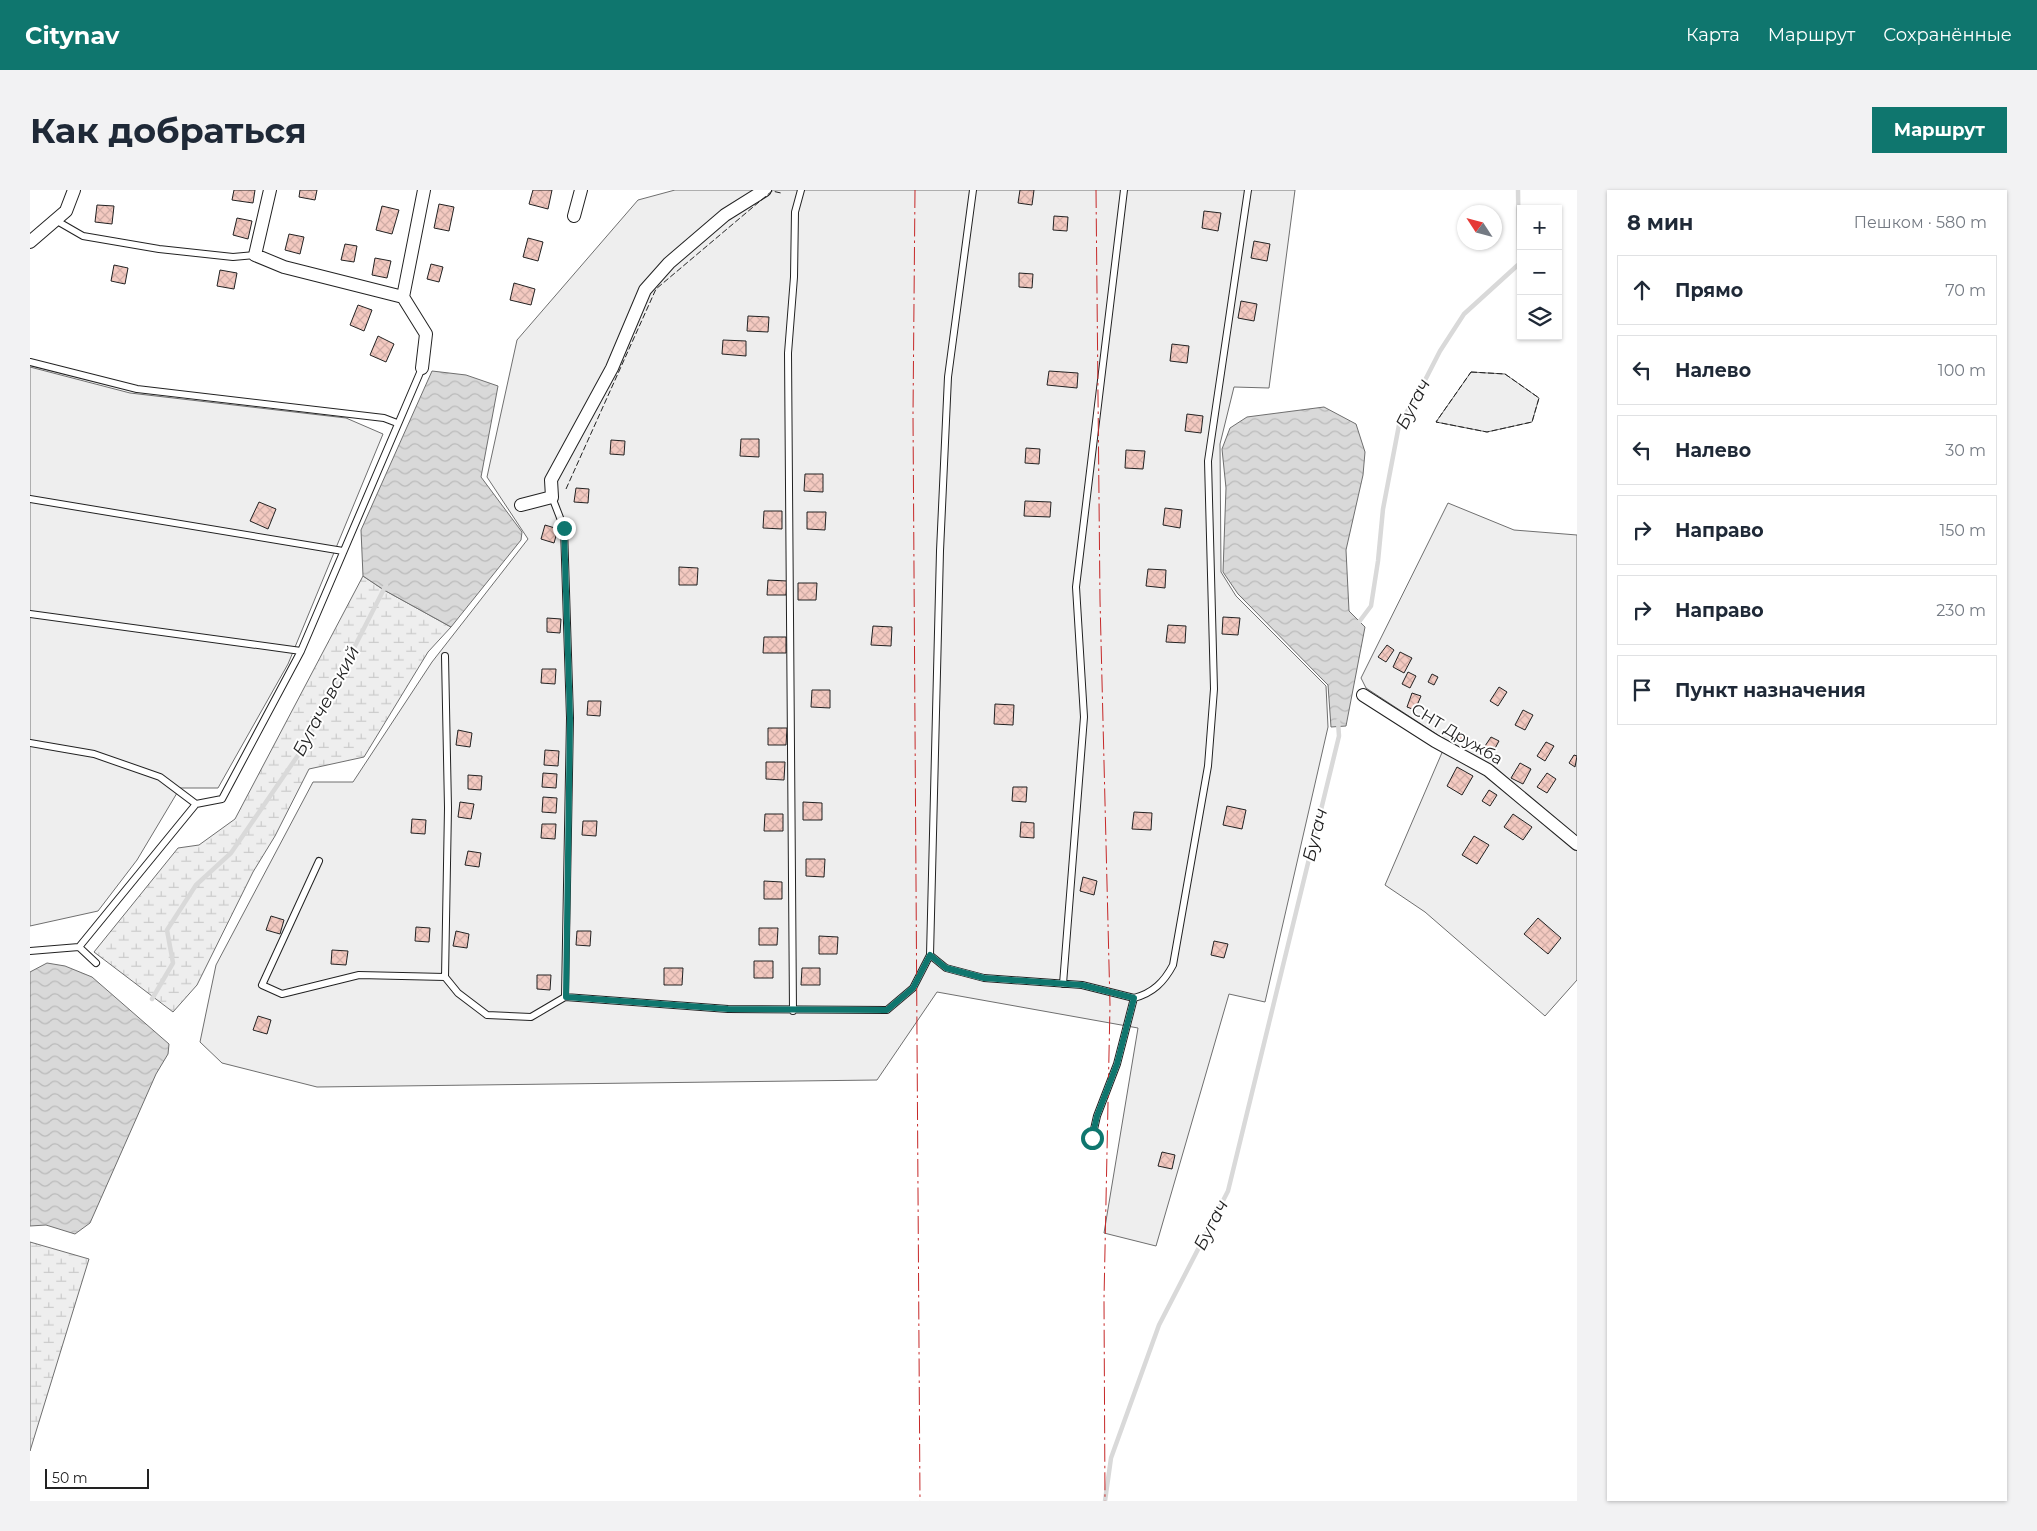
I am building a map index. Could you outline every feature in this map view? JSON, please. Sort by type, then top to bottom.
[{"type":"street","points":[[30,242],[57,221],[66,211],[74,190]]},
{"type":"street","points":[[270,190],[255,255],[284,267],[403,297]]},
{"type":"street","points":[[422,368],[426,334],[403,297],[424,190]]},
{"type":"street","points":[[574,216],[580,190]]},
{"type":"street","points":[[521,505],[552,497],[551,480],[612,368],[645,290],[669,262],[725,215],[765,190]]},
{"type":"street","name":"СНТ Дружба","points":[[1363,695],[1435,741],[1488,770],[1577,844]]},
{"type":"lane","points":[[793,1010],[788,353],[794,278],[795,212],[801,190]]},
{"type":"lane","points":[[445,656],[448,808],[445,977],[458,994],[486,1015],[531,1017],[566,997],[728,1009],[887,1010],[913,988],[930,955],[940,551],[948,377],[973,190]]},
{"type":"lane","points":[[1063,984],[1084,717],[1076,587],[1124,190]]},
{"type":"lane","points":[[930,955],[946,968],[984,978],[1082,985],[1134,998],[1150,994],[1167,977],[1173,964],[1208,766],[1214,689],[1208,461],[1248,190]]},
{"type":"lane","points":[[57,221],[83,236],[158,249],[233,257],[255,255]]},
{"type":"lane","points":[[30,362],[137,389],[384,418],[397,423]]},
{"type":"lane","points":[[30,951],[79,947],[196,804],[222,799],[301,651],[422,368]]},
{"type":"lane","points":[[552,497],[564,528],[570,718],[566,997]]},
{"type":"lane","points":[[30,499],[343,551]]},
{"type":"lane","points":[[30,614],[301,651]]},
{"type":"lane","points":[[30,742],[94,754],[160,777],[196,804]]},
{"type":"lane","points":[[319,861],[262,985],[282,994],[359,975],[445,977]]},
{"type":"lane","points":[[79,947],[96,963]]},
{"type":"lane","points":[[1092,1138],[1097,1116],[1117,1064],[1134,998]]},
{"type":"green space","points":[[675,190],[1295,190],[1269,388],[1234,387],[1220,444],[1221,572],[1236,596],[1326,686],[1328,727],[1265,1002],[1229,994],[1156,1246],[1104,1233],[1138,1028],[937,992],[877,1080],[317,1087],[222,1063],[200,1042],[216,965],[313,782],[353,782],[432,662],[528,539],[487,477],[517,340],[638,200]]},
{"type":"green space","points":[[30,367],[130,393],[346,418],[383,434],[288,664],[218,788],[180,788],[137,860],[98,911],[30,926]]},
{"type":"green space","points":[[1471,372],[1505,374],[1539,398],[1532,422],[1487,432],[1436,422]]},
{"type":"green space","points":[[1448,503],[1514,530],[1577,535],[1577,980],[1545,1016],[1425,912],[1385,885],[1447,741],[1366,688],[1361,678]]},
{"type":"green space","points":[[363,576],[384,590],[451,627],[428,652],[364,757],[309,769],[275,836],[253,872],[197,985],[173,1012],[94,952],[178,848],[199,845],[235,819]]},
{"type":"green space","points":[[30,1242],[89,1259],[30,1451]]},
{"type":"water","points":[[432,371],[466,375],[498,386],[481,477],[522,532],[521,540],[451,627],[384,590],[363,576],[361,530]]},
{"type":"water","points":[[1324,407],[1356,424],[1365,452],[1363,475],[1346,550],[1349,611],[1365,627],[1346,726],[1331,727],[1328,685],[1238,594],[1223,572],[1226,488],[1222,449],[1230,428],[1247,417]]},
{"type":"water","points":[[47,963],[65,966],[92,977],[169,1044],[168,1054],[156,1074],[90,1223],[75,1234],[46,1225],[30,1226],[30,972]]},
{"type":"building","points":[[234,190],[255,190],[253,203],[232,200]]},
{"type":"building","points":[[300,190],[317,190],[315,200],[299,197]]},
{"type":"building","points":[[533,190],[552,190],[548,209],[529,204]]},
{"type":"building","points":[[1020,190],[1034,190],[1032,205],[1018,203]]},
{"type":"building","points":[[439,204],[454,207],[449,231],[434,228]]},
{"type":"building","points":[[97,205],[114,206],[112,224],[95,222]]},
{"type":"building","points":[[382,206],[399,210],[392,234],[376,230]]},
{"type":"building","points":[[1204,211],[1221,213],[1218,231],[1202,228]]},
{"type":"building","points":[[1054,216],[1068,217],[1067,231],[1053,230]]},
{"type":"building","points":[[237,218],[252,221],[248,239],[233,235]]},
{"type":"building","points":[[289,234],[304,237],[300,254],[285,250]]},
{"type":"building","points":[[528,238],[543,242],[538,261],[523,257]]},
{"type":"building","points":[[1254,241],[1270,244],[1267,261],[1251,258]]},
{"type":"building","points":[[345,244],[357,246],[354,262],[341,260]]},
{"type":"building","points":[[375,258],[391,261],[387,278],[372,275]]},
{"type":"building","points":[[431,264],[443,267],[439,282],[427,279]]},
{"type":"building","points":[[114,265],[128,268],[125,284],[111,281]]},
{"type":"building","points":[[220,270],[237,273],[234,289],[217,286]]},
{"type":"building","points":[[1019,273],[1033,274],[1032,288],[1019,287]]},
{"type":"building","points":[[514,283],[535,289],[531,305],[510,300]]},
{"type":"building","points":[[1241,301],[1257,304],[1254,321],[1238,318]]},
{"type":"building","points":[[358,305],[372,310],[364,331],[350,325]]},
{"type":"building","points":[[748,316],[769,317],[768,332],[747,331]]},
{"type":"building","points":[[378,336],[394,344],[386,362],[370,355]]},
{"type":"building","points":[[723,340],[746,341],[746,356],[722,354]]},
{"type":"building","points":[[1172,344],[1189,346],[1187,363],[1170,361]]},
{"type":"building","points":[[1049,371],[1078,373],[1077,388],[1047,385]]},
{"type":"building","points":[[1187,414],[1203,416],[1201,433],[1185,431]]},
{"type":"building","points":[[741,439],[759,439],[759,457],[740,456]]},
{"type":"building","points":[[611,440],[625,441],[624,455],[610,454]]},
{"type":"building","points":[[1026,448],[1040,449],[1039,464],[1025,463]]},
{"type":"building","points":[[1126,450],[1145,451],[1143,469],[1125,468]]},
{"type":"building","points":[[805,474],[823,474],[823,492],[804,491]]},
{"type":"building","points":[[576,488],[589,489],[588,503],[574,502]]},
{"type":"building","points":[[1025,501],[1051,502],[1050,517],[1024,516]]},
{"type":"building","points":[[259,502],[276,509],[268,529],[250,521]]},
{"type":"building","points":[[1165,508],[1182,510],[1180,528],[1163,525]]},
{"type":"building","points":[[764,511],[782,511],[782,529],[763,528]]},
{"type":"building","points":[[807,512],[826,512],[825,530],[807,529]]},
{"type":"building","points":[[545,525],[558,529],[554,543],[541,539]]},
{"type":"building","points":[[679,567],[698,568],[697,585],[679,585]]},
{"type":"building","points":[[1148,569],[1166,570],[1165,588],[1146,586]]},
{"type":"building","points":[[768,580],[787,581],[786,595],[767,595]]},
{"type":"building","points":[[798,583],[817,583],[816,600],[798,600]]},
{"type":"building","points":[[1223,617],[1240,618],[1238,635],[1222,634]]},
{"type":"building","points":[[547,618],[561,619],[560,633],[547,632]]},
{"type":"building","points":[[1168,625],[1186,626],[1185,643],[1166,642]]},
{"type":"building","points":[[873,626],[892,627],[891,646],[871,645]]},
{"type":"building","points":[[764,637],[786,637],[786,653],[763,653]]},
{"type":"building","points":[[1387,645],[1394,650],[1386,662],[1378,657]]},
{"type":"building","points":[[1400,652],[1412,658],[1404,673],[1393,667]]},
{"type":"building","points":[[542,669],[556,669],[555,684],[541,683]]},
{"type":"building","points":[[1408,672],[1416,676],[1410,688],[1402,684]]},
{"type":"building","points":[[1432,674],[1438,677],[1434,685],[1428,682]]},
{"type":"building","points":[[1499,687],[1507,692],[1498,706],[1490,701]]},
{"type":"building","points":[[812,690],[830,690],[830,708],[811,707]]},
{"type":"building","points":[[1412,693],[1421,696],[1415,710],[1407,707]]},
{"type":"building","points":[[588,701],[601,701],[600,716],[587,715]]},
{"type":"building","points":[[995,704],[1014,705],[1013,725],[994,724]]},
{"type":"building","points":[[1523,710],[1533,715],[1525,730],[1515,725]]},
{"type":"building","points":[[768,728],[787,728],[786,745],[768,745]]},
{"type":"building","points":[[458,730],[472,733],[470,747],[456,745]]},
{"type":"building","points":[[1457,732],[1466,736],[1464,742],[1455,738]]},
{"type":"building","points":[[1491,737],[1499,741],[1492,754],[1483,749]]},
{"type":"building","points":[[1546,742],[1554,746],[1545,761],[1537,756]]},
{"type":"building","points":[[545,750],[559,751],[558,766],[544,765]]},
{"type":"building","points":[[1574,755],[1577,756],[1575,767],[1569,763]]},
{"type":"building","points":[[766,762],[785,762],[784,780],[766,779]]},
{"type":"building","points":[[1520,763],[1531,769],[1523,784],[1511,778]]},
{"type":"building","points":[[1457,767],[1473,776],[1462,795],[1447,786]]},
{"type":"building","points":[[543,773],[557,774],[556,788],[542,787]]},
{"type":"building","points":[[1547,773],[1556,779],[1547,793],[1537,787]]},
{"type":"building","points":[[468,775],[482,776],[481,790],[468,789]]},
{"type":"building","points":[[1013,787],[1027,787],[1026,802],[1012,801]]},
{"type":"building","points":[[1489,790],[1497,795],[1490,806],[1482,801]]},
{"type":"building","points":[[543,797],[557,798],[556,813],[542,812]]},
{"type":"building","points":[[460,802],[474,804],[471,819],[458,817]]},
{"type":"building","points":[[803,802],[822,803],[822,820],[803,820]]},
{"type":"building","points":[[1227,806],[1246,810],[1242,829],[1223,825]]},
{"type":"building","points":[[1134,812],[1152,813],[1151,830],[1132,829]]},
{"type":"building","points":[[765,814],[783,814],[783,831],[764,831]]},
{"type":"building","points":[[1513,814],[1532,827],[1523,840],[1504,827]]},
{"type":"building","points":[[412,819],[426,820],[425,834],[411,833]]},
{"type":"building","points":[[583,821],[597,821],[596,836],[582,835]]},
{"type":"building","points":[[1021,822],[1034,823],[1034,838],[1020,837]]},
{"type":"building","points":[[542,824],[556,824],[555,839],[541,838]]},
{"type":"building","points":[[1474,836],[1489,845],[1477,864],[1462,855]]},
{"type":"building","points":[[468,851],[481,853],[479,867],[465,865]]},
{"type":"building","points":[[806,859],[825,859],[824,877],[806,876]]},
{"type":"building","points":[[1083,877],[1097,881],[1094,895],[1080,891]]},
{"type":"building","points":[[764,881],[782,882],[782,899],[764,899]]},
{"type":"building","points":[[271,916],[284,920],[280,934],[266,930]]},
{"type":"building","points":[[1538,918],[1561,938],[1548,954],[1524,934]]},
{"type":"building","points":[[416,927],[430,928],[429,942],[415,941]]},
{"type":"building","points":[[759,928],[778,928],[777,945],[759,945]]},
{"type":"building","points":[[456,931],[469,934],[467,948],[453,946]]},
{"type":"building","points":[[577,931],[591,931],[590,946],[576,945]]},
{"type":"building","points":[[819,936],[838,937],[837,954],[819,954]]},
{"type":"building","points":[[1214,941],[1228,944],[1224,958],[1211,955]]},
{"type":"building","points":[[332,950],[348,951],[346,965],[331,964]]},
{"type":"building","points":[[754,961],[773,961],[773,978],[754,978]]},
{"type":"building","points":[[664,968],[683,968],[682,985],[664,985]]},
{"type":"building","points":[[802,968],[820,968],[820,985],[801,985]]},
{"type":"building","points":[[537,975],[551,975],[550,990],[537,989]]},
{"type":"building","points":[[258,1016],[271,1020],[267,1034],[253,1030]]},
{"type":"building","points":[[1162,1152],[1175,1155],[1172,1169],[1158,1166]]},
{"type":"waterway","name":"Бугач","points":[[1356,626],[1371,606],[1383,509],[1399,425],[1440,351],[1464,314],[1519,264],[1518,190]]},
{"type":"waterway","name":"Бугачевский","points":[[152,999],[173,963],[167,930],[196,885],[231,853],[303,748],[386,585]]},
{"type":"waterway","name":"Бугач","points":[[1105,1501],[1111,1458],[1159,1325],[1228,1191],[1339,736],[1338,721]]},
{"type":"fence","points":[[566,489],[656,289],[772,191],[781,193]]},
{"type":"fence","points":[[1471,372],[1505,374],[1539,398],[1532,422],[1487,432],[1436,422],[1471,372]]},
{"type":"power","points":[[915,190],[913,415],[920,1501]]},
{"type":"power","points":[[1096,190],[1100,600],[1110,1005],[1104,1299],[1105,1501]]},
{"type":"route","points":[[564,528],[570,718],[566,997],[728,1009],[887,1010],[913,988],[930,955],[946,968],[984,978],[1082,985],[1134,998],[1117,1064],[1097,1116],[1092,1138]]}]
